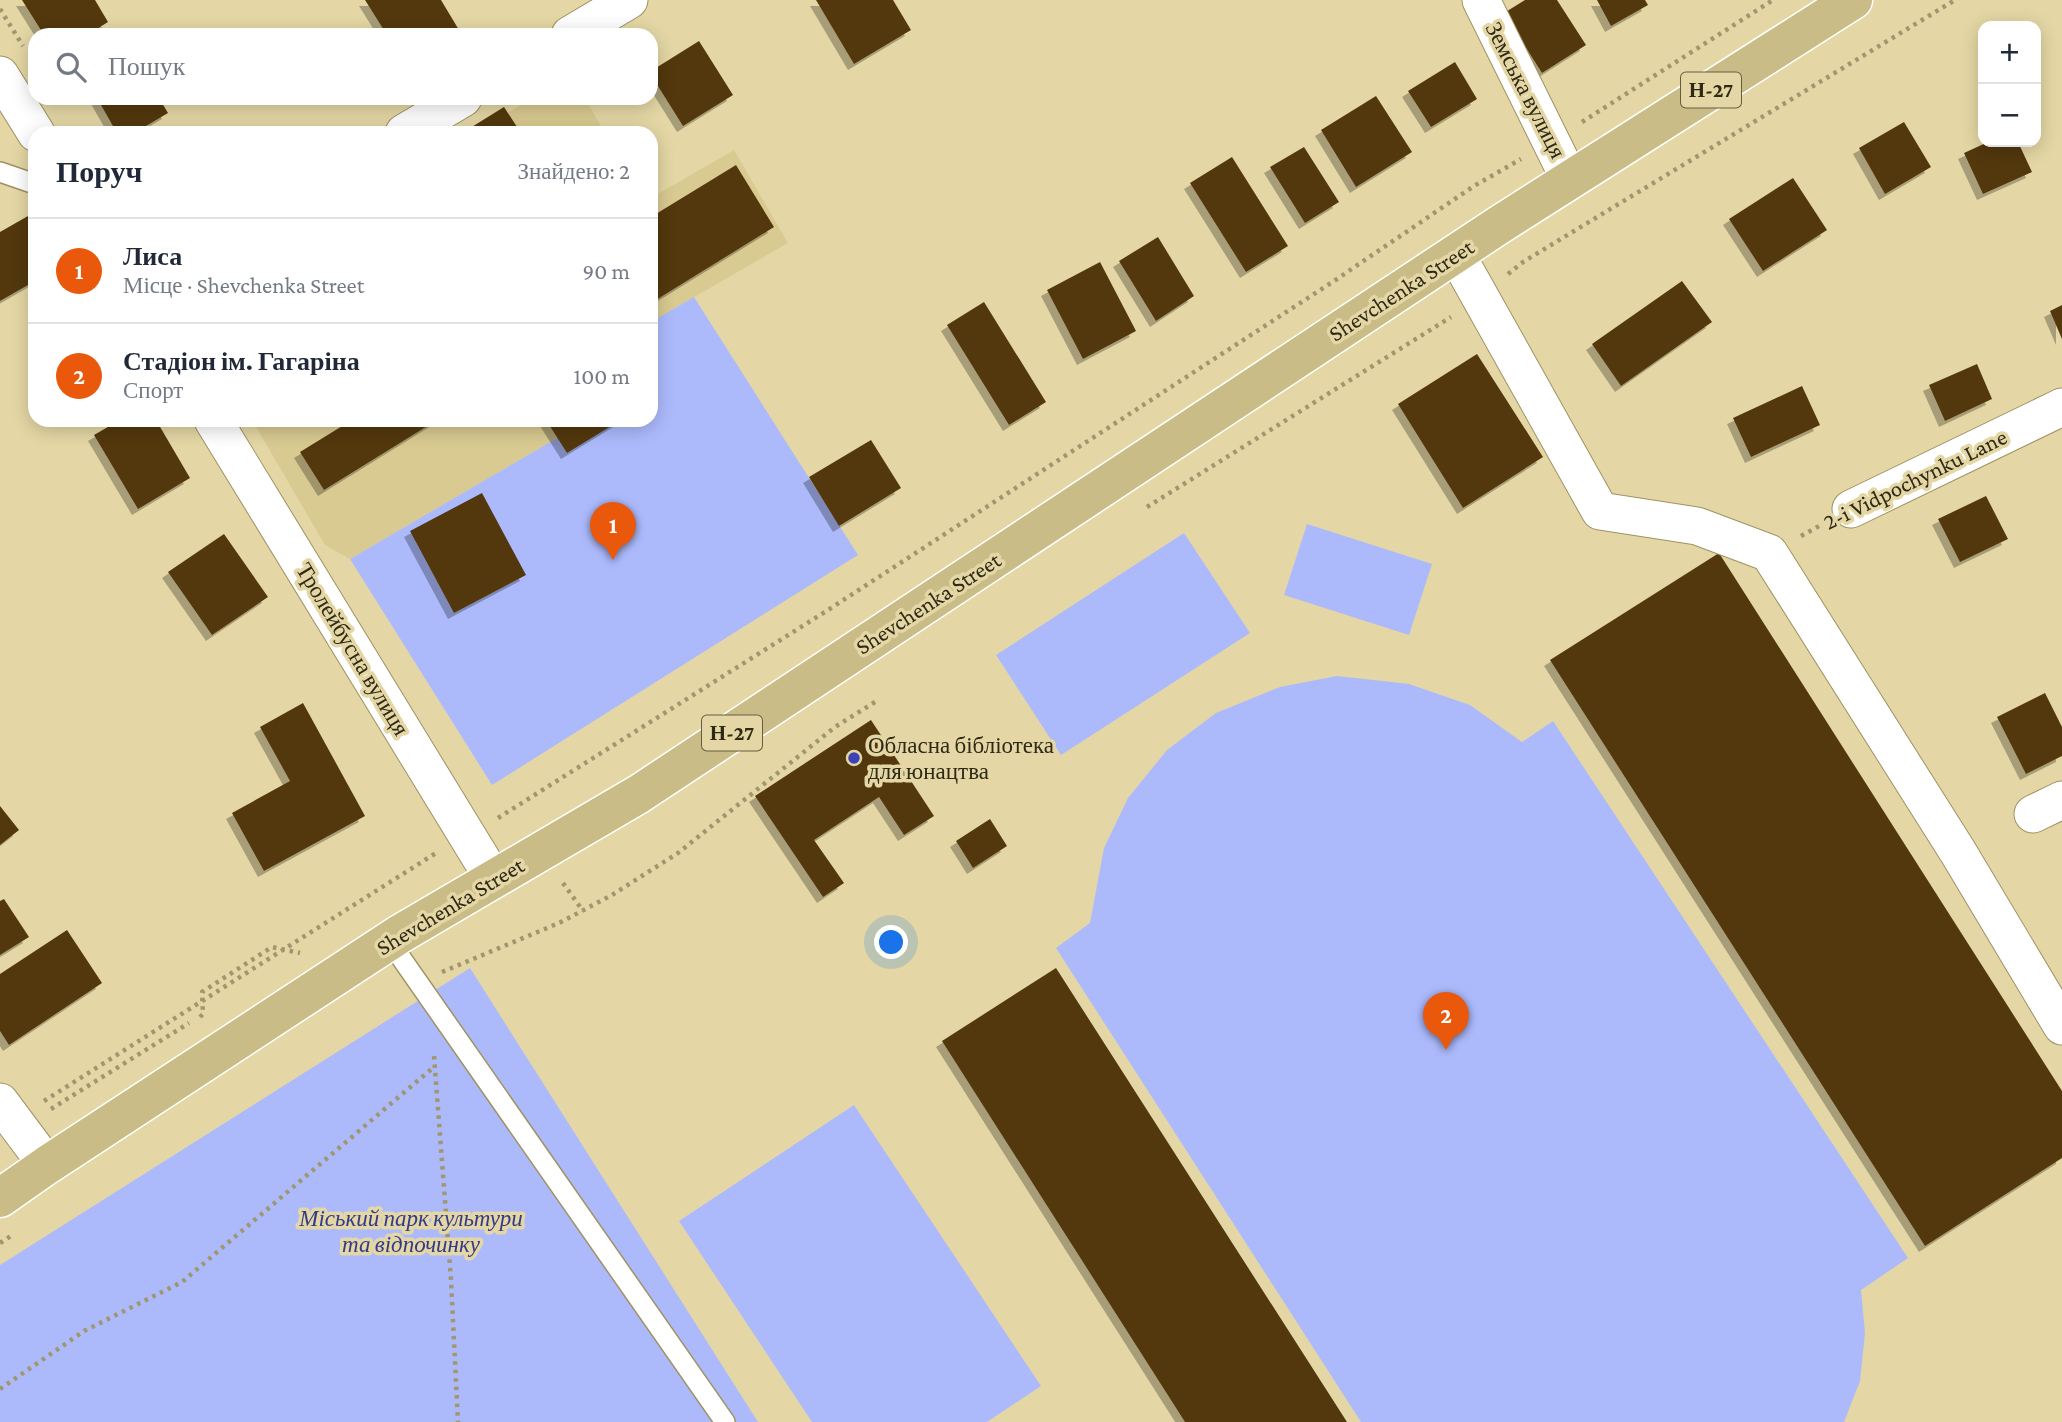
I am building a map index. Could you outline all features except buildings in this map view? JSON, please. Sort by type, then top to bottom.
[{"type":"main road","name":"Shevchenka Street","points":[[0,1198],[390,942],[493,878],[639,794],[1837,4]]},
{"type":"street","points":[[582,28],[629,0]]},
{"type":"street","name":"Земська вулиця","points":[[1480,0],[1553,141],[1570,180]]},
{"type":"street","points":[[14,64],[34,126]]},
{"type":"street","points":[[416,126],[451,105]]},
{"type":"street","points":[[1456,254],[1600,511],[1697,526],[1769,553],[1958,852],[2062,1026]]},
{"type":"street","name":"2-i Vidpochynku Lane","points":[[1851,509],[2062,407]]},
{"type":"street","name":"Тролейбусна вулиця","points":[[217,427],[493,878]]},
{"type":"street","points":[[11,1117],[47,1165]]},
{"type":"lane","points":[[0,172],[28,182]]},
{"type":"lane","points":[[390,942],[725,1422]]},
{"type":"path","points":[[11,1117],[203,1001],[466,835],[494,821],[828,610],[1334,281],[1474,186],[1553,141],[1773,0]]},
{"type":"path","points":[[1482,298],[1523,262],[1955,0]]},
{"type":"path","points":[[0,9],[14,64]]},
{"type":"path","points":[[1474,186],[1479,194]]},
{"type":"path","name":"2-i Vidpochynku Lane","points":[[1769,553],[1851,509]]},
{"type":"path","points":[[440,972],[559,923],[612,895],[678,853],[835,727],[875,702]]},
{"type":"path","points":[[558,876],[583,911]]},
{"type":"path","points":[[284,950],[301,953]]},
{"type":"path","points":[[429,1000],[451,1280],[458,1422]]},
{"type":"path","points":[[11,1117],[203,1014],[203,1001]]},
{"type":"path","points":[[0,1389],[84,1331],[182,1282],[435,1066]]},
{"type":"shaded area","points":[[521,105],[589,105],[601,126],[485,126]]},
{"type":"shaded area","points":[[734,150],[788,243],[658,318],[658,194]]},
{"type":"shaded area","points":[[256,427],[576,427],[350,559],[325,545]]},
{"type":"green space","points":[[694,297],[858,555],[492,785],[350,559],[576,427],[658,427],[658,318]]},
{"type":"green space","points":[[1307,524],[1432,564],[1409,635],[1284,595]]},
{"type":"green space","points":[[1184,533],[1250,633],[1061,755],[996,655]]},
{"type":"green space","points":[[1337,676],[1409,684],[1470,705],[1522,742],[1553,721],[1908,1258],[1861,1290],[1865,1333],[1860,1381],[1844,1422],[1361,1422],[1056,948],[1090,923],[1104,848],[1128,798],[1167,750],[1216,713],[1280,687]]},
{"type":"green space","name":"Міський парк культури та відпочинку","points":[[470,968],[758,1422],[0,1422],[0,1265]]},
{"type":"green space","points":[[854,1105],[1041,1386],[987,1422],[812,1422],[679,1221]]},
{"type":"place","name":"Лиса","points":[[613,560]]},
{"type":"place","name":"Обласна бібліотека для юнацтва","points":[[854,758]]},
{"type":"place","name":"Стадіон ім. Гагаріна","points":[[1446,1050]]}]
